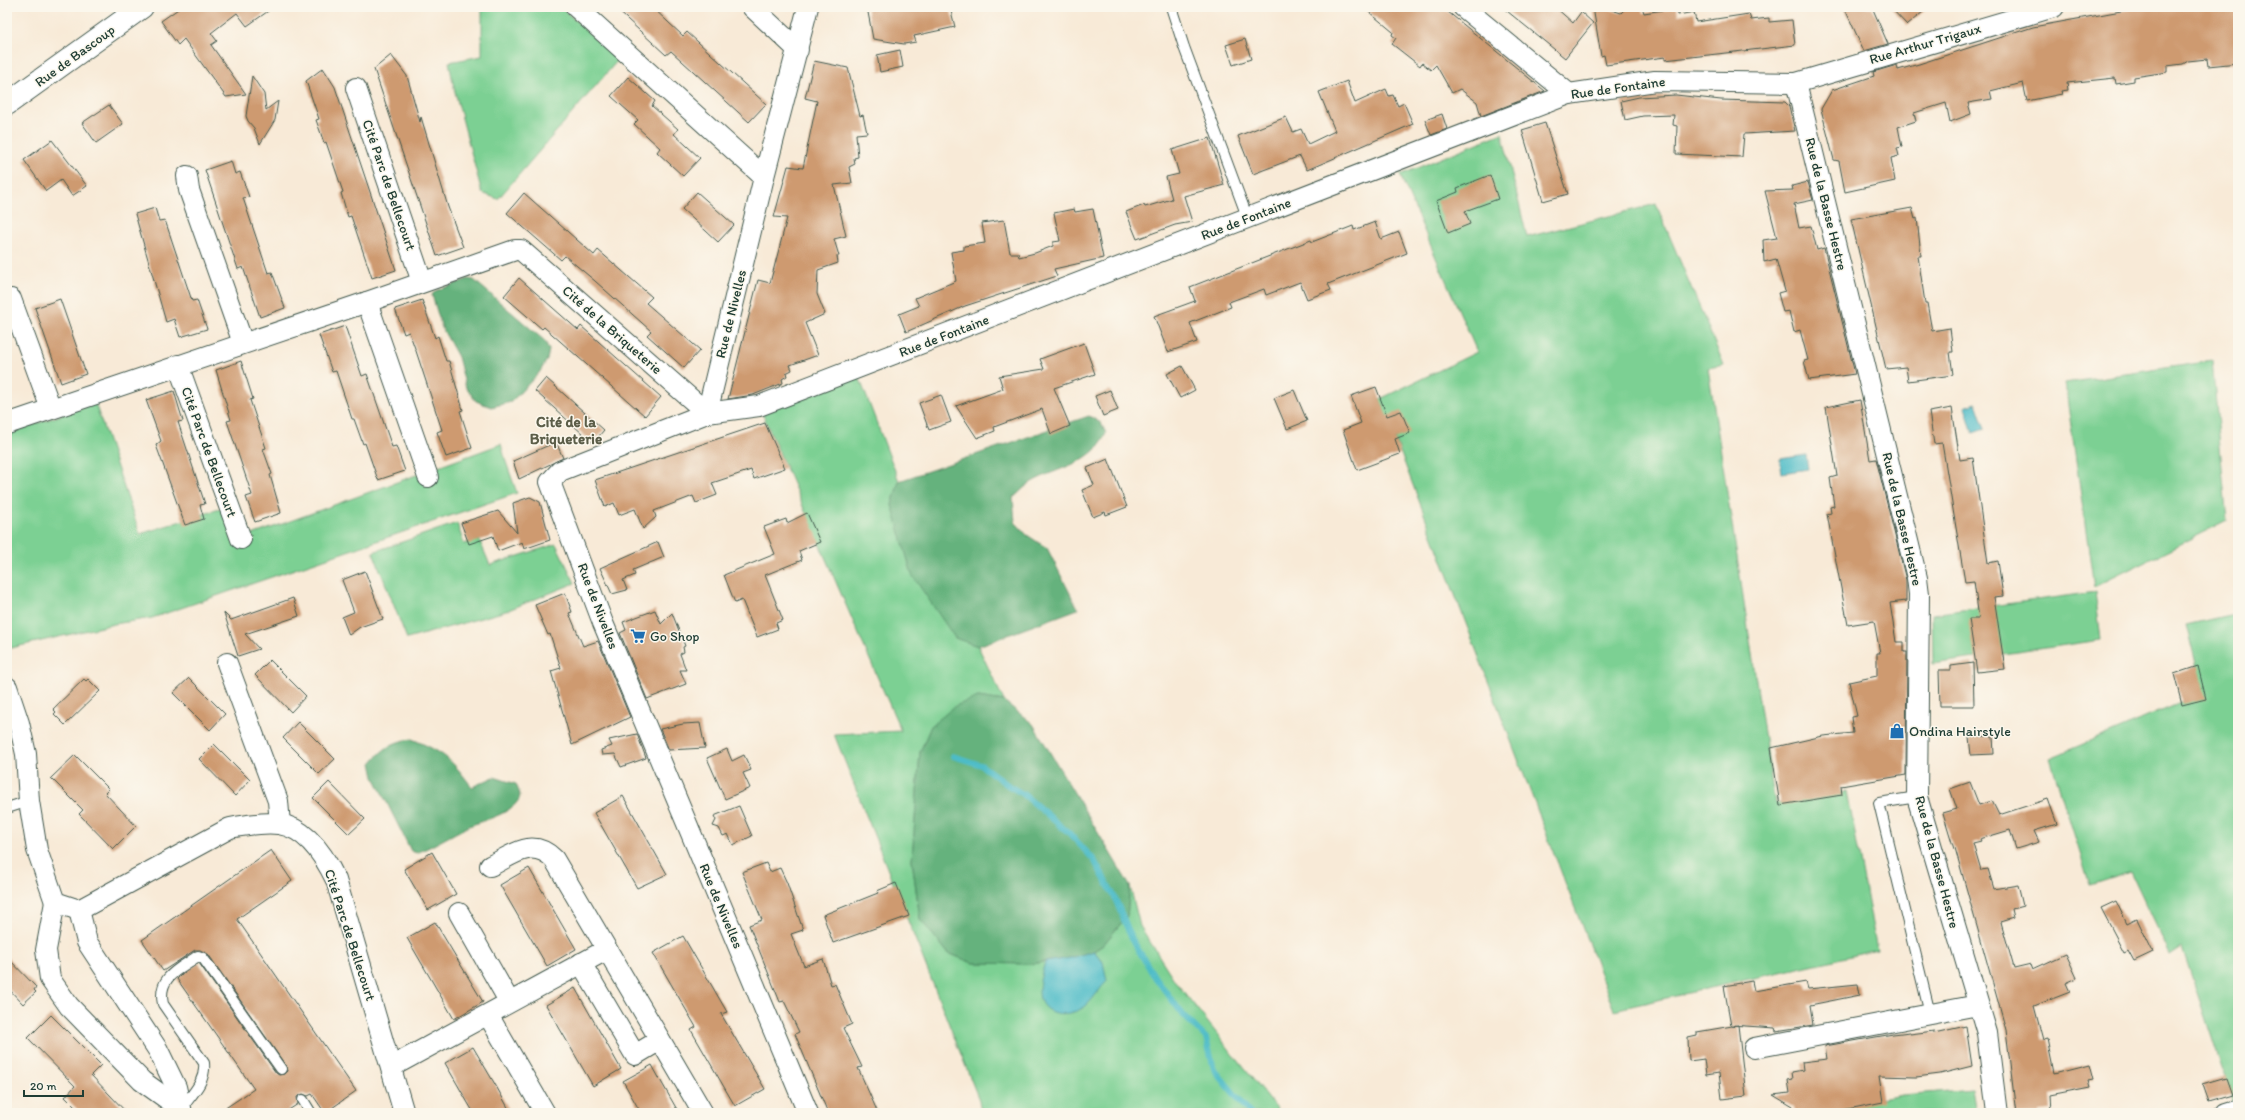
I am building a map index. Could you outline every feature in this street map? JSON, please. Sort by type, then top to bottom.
[{"type":"main road","name":"Rue de Bascoup","points":[[7,104],[142,7]]},
{"type":"street","points":[[576,7],[764,177]]},
{"type":"street","points":[[752,7],[798,50]]},
{"type":"street","name":"Rue de Nivelles","points":[[808,7],[764,177],[707,413],[560,471],[550,482],[603,623],[808,1113]]},
{"type":"street","points":[[1462,7],[1569,94]]},
{"type":"street","name":"Rue Arthur Trigaux","points":[[1796,82],[2054,7]]},
{"type":"street","name":"Rue de Fontaine","points":[[707,413],[759,406],[1248,219],[1569,94],[1655,81],[1796,82]]},
{"type":"street","name":"Rue de la Basse Hestre","points":[[1796,82],[1917,578],[1919,594],[1917,797],[1989,1046],[1997,1113]]},
{"type":"street","name":"Cité Parc de Bellecourt","points":[[356,88],[422,282]]},
{"type":"street","points":[[187,176],[190,190],[243,343]]},
{"type":"street","name":"Cité de la Briqueterie","points":[[422,282],[515,250],[520,250],[707,413]]},
{"type":"street","points":[[7,424],[422,282]]},
{"type":"street","points":[[9,300],[51,409]]},
{"type":"street","points":[[367,302],[429,477]]},
{"type":"street","name":"Cité Parc de Bellecourt","points":[[178,365],[241,539]]},
{"type":"street","points":[[227,663],[278,801],[280,824]]},
{"type":"street","points":[[7,688],[19,723],[26,754],[29,801],[37,850],[55,902],[46,950],[50,980],[69,1006],[142,1081],[181,1111]]},
{"type":"street","name":"Cité Parc de Bellecourt","points":[[79,910],[230,828],[258,824],[280,824],[297,831],[312,843],[328,864],[336,880],[404,1113]]},
{"type":"street","points":[[490,866],[526,849],[541,848],[554,859],[703,1113]]},
{"type":"street","points":[[55,902],[79,910],[87,942],[158,1050],[176,1087],[181,1111]]},
{"type":"street","points":[[459,913],[509,1001]]},
{"type":"street","points":[[391,1067],[488,1015],[509,1001],[606,950]]},
{"type":"street","points":[[582,963],[635,1055],[660,1040]]},
{"type":"street","points":[[1754,1048],[1978,1005]]},
{"type":"street","points":[[488,1015],[545,1113]]},
{"type":"street","points":[[2224,1113],[2238,1110]]},
{"type":"lane","points":[[1171,7],[1184,47],[1248,219]]},
{"type":"lane","points":[[1917,797],[1879,803],[1930,1014]]},
{"type":"lane","points":[[7,808],[29,801]]},
{"type":"lane","points":[[181,1111],[199,1085],[205,1073],[204,1063],[163,1004],[161,994],[168,977],[198,956],[203,958],[281,1069]]},
{"type":"lane","points":[[302,1100],[312,1113]]},
{"type":"green space","points":[[482,7],[561,7],[618,60],[498,199],[482,193],[454,88],[449,62],[482,56]]},
{"type":"green space","points":[[1502,133],[1527,237],[1656,204],[1724,365],[1708,368],[1775,804],[1847,791],[1877,950],[1614,1010],[1380,399],[1477,352],[1400,175]]},
{"type":"green space","points":[[468,279],[474,280],[545,341],[549,350],[547,360],[539,373],[511,402],[491,407],[476,401],[466,388],[458,357],[442,328],[432,295],[435,291]]},
{"type":"green space","points":[[2212,361],[2227,521],[2094,587],[2065,383]]},
{"type":"green space","points":[[856,369],[899,481],[892,505],[955,638],[978,646],[1004,701],[978,697],[931,726],[920,752],[912,860],[920,919],[948,953],[973,963],[1030,964],[1045,962],[1040,985],[1103,962],[1094,951],[1103,945],[1127,916],[1130,886],[1140,926],[1175,981],[1280,1113],[981,1113],[979,1100],[834,734],[901,731],[759,406]]},
{"type":"green space","points":[[95,403],[140,534],[229,506],[241,539],[501,444],[517,493],[152,618],[114,624],[7,649],[7,434]]},
{"type":"green space","points":[[1089,416],[1101,423],[1106,433],[1093,452],[1074,464],[1032,482],[1013,498],[1015,522],[1027,535],[1047,548],[1078,609],[978,646],[955,638],[912,575],[892,505],[899,481]]},
{"type":"green space","points":[[457,523],[464,544],[479,539],[490,565],[556,544],[575,583],[506,611],[407,639],[373,552]]},
{"type":"green space","points":[[2095,592],[2101,640],[1933,664],[1932,614]]},
{"type":"green space","points":[[2238,613],[2238,1104],[2234,1105],[2182,947],[2170,955],[2131,872],[2090,885],[2050,758],[2178,704],[2204,696],[2186,625]]},
{"type":"green space","points":[[978,697],[1004,701],[1033,724],[1130,886],[1127,916],[1103,945],[1094,951],[1070,958],[1030,964],[973,963],[948,953],[920,919],[912,860],[920,752],[931,726],[955,706]]},
{"type":"green space","points":[[412,739],[440,753],[452,763],[472,787],[494,777],[516,784],[520,795],[518,801],[508,810],[469,826],[430,847],[417,853],[411,851],[374,777],[371,763],[389,746],[399,741]]},
{"type":"green space","points":[[1972,1089],[1976,1113],[1808,1113],[1902,1095]]},
{"type":"water","points":[[1976,403],[1985,429],[1973,433],[1965,407]]},
{"type":"water","points":[[1806,455],[1808,469],[1782,473],[1780,459]]},
{"type":"water","points":[[1094,951],[1103,962],[1107,981],[1087,1005],[1075,1012],[1061,1014],[1048,1010],[1043,1005],[1039,994],[1040,980],[1045,962],[1070,958]]},
{"type":"building","points":[[181,7],[274,7],[247,26],[237,13],[211,33],[217,41],[211,45],[246,94],[226,97],[184,39],[178,45],[161,21]]},
{"type":"building","points":[[614,7],[652,7],[683,36],[687,32],[766,104],[749,122],[671,51],[666,55]]},
{"type":"building","points":[[867,7],[950,7],[955,27],[914,36],[916,42],[904,44],[873,39]]},
{"type":"building","points":[[1363,7],[1442,7],[1545,91],[1481,116],[1477,102],[1460,89],[1452,93],[1436,65],[1431,70],[1422,63],[1420,66],[1392,44],[1396,38],[1392,35],[1393,32]]},
{"type":"building","points":[[1502,7],[1555,7],[1573,23],[1581,12],[1593,23],[1565,58]]},
{"type":"building","points":[[1593,7],[1603,7],[1621,13],[1627,7],[1642,7],[1644,13],[1677,8],[1678,15],[1694,12],[1696,22],[1749,14],[1751,20],[1769,18],[1769,22],[1792,20],[1795,45],[1665,60],[1665,57],[1606,65],[1604,55],[1601,56]]},
{"type":"building","points":[[1844,7],[1872,7],[1888,44],[1864,51]]},
{"type":"building","points":[[1890,7],[1929,7],[1907,25]]},
{"type":"building","points":[[2143,7],[2238,7],[2238,63],[2208,66],[2207,59],[2188,61],[2183,64],[2167,66],[2167,72],[2134,77],[2134,81],[2116,84],[2115,78],[2067,83],[2068,90],[2061,91],[2062,94],[2027,101],[2023,83],[1990,91],[1992,99],[1968,103],[1971,114],[1950,122],[1946,103],[1914,113],[1916,121],[1898,127],[1902,147],[1897,148],[1899,156],[1891,158],[1895,181],[1845,192],[1839,161],[1834,160],[1821,109],[1832,90],[1874,76],[1873,72],[1897,65],[1898,70],[2033,27]]},
{"type":"building","points":[[1245,39],[1251,59],[1233,65],[1226,45]]},
{"type":"building","points":[[900,50],[903,67],[880,72],[877,55]]},
{"type":"building","points":[[391,55],[407,76],[420,122],[421,117],[448,207],[463,247],[437,256],[374,69]]},
{"type":"building","points":[[814,61],[848,68],[860,116],[863,115],[867,133],[856,134],[858,157],[854,158],[855,164],[849,167],[852,183],[834,185],[846,236],[834,239],[839,256],[837,256],[838,263],[818,270],[817,294],[825,314],[805,323],[818,355],[790,365],[792,370],[786,373],[787,376],[782,379],[783,383],[753,395],[728,399],[758,280],[770,283],[787,218],[774,217],[788,166],[803,168],[817,101],[805,98]]},
{"type":"building","points":[[323,68],[335,87],[396,270],[372,278],[351,216],[348,217],[341,193],[343,192],[326,142],[324,143],[316,120],[319,119],[306,81]]},
{"type":"building","points":[[252,76],[264,94],[266,110],[278,101],[275,120],[260,144],[254,128],[246,116]]},
{"type":"building","points":[[628,77],[655,101],[652,106],[678,129],[674,134],[700,158],[683,176],[657,152],[660,148],[634,124],[638,120],[611,96]]},
{"type":"building","points":[[1347,81],[1355,103],[1386,89],[1389,96],[1393,95],[1398,106],[1404,103],[1413,124],[1307,170],[1300,156],[1253,174],[1238,136],[1286,117],[1293,132],[1301,129],[1308,144],[1335,131],[1319,92]]},
{"type":"building","points":[[1676,95],[1721,100],[1785,102],[1789,106],[1795,131],[1744,134],[1742,157],[1676,154],[1677,126],[1673,125],[1674,115],[1643,116],[1625,120],[1621,101],[1639,97]]},
{"type":"building","points":[[109,105],[123,124],[96,143],[82,123]]},
{"type":"building","points":[[1442,114],[1447,129],[1431,135],[1425,120]]},
{"type":"building","points":[[1545,123],[1568,194],[1543,201],[1522,130]]},
{"type":"building","points":[[1210,138],[1224,185],[1184,196],[1192,222],[1175,225],[1137,239],[1126,212],[1144,205],[1145,207],[1172,199],[1166,177],[1179,174],[1172,150]]},
{"type":"building","points":[[52,140],[87,186],[72,196],[61,180],[46,191],[24,160]]},
{"type":"building","points":[[231,161],[235,174],[240,172],[249,197],[243,198],[268,273],[272,272],[285,308],[260,317],[243,267],[238,269],[205,170]]},
{"type":"building","points":[[1490,175],[1498,199],[1465,211],[1470,224],[1448,233],[1436,201],[1458,192],[1457,188]]},
{"type":"building","points":[[1808,182],[1813,200],[1794,204],[1799,228],[1811,226],[1817,250],[1824,248],[1855,374],[1809,380],[1804,361],[1808,360],[1800,330],[1794,332],[1789,311],[1783,312],[1778,293],[1785,291],[1776,259],[1764,262],[1763,240],[1777,238],[1765,191],[1793,190],[1792,186]]},
{"type":"building","points":[[697,192],[734,225],[718,242],[682,209]]},
{"type":"building","points":[[524,193],[594,255],[598,250],[652,297],[646,303],[700,350],[684,368],[647,335],[651,331],[595,281],[565,256],[561,260],[507,213]]},
{"type":"building","points":[[155,208],[159,221],[165,220],[192,301],[197,300],[207,329],[180,337],[174,319],[166,322],[135,214]]},
{"type":"building","points":[[1912,208],[1915,219],[1917,218],[1921,256],[1918,256],[1925,303],[1927,303],[1932,331],[1950,328],[1953,352],[1950,352],[1953,375],[1908,381],[1906,367],[1886,369],[1851,219]]},
{"type":"building","points":[[1074,209],[1075,212],[1093,209],[1103,258],[1054,269],[1057,276],[965,306],[906,332],[899,314],[919,306],[915,298],[956,281],[951,252],[964,250],[964,246],[985,243],[982,223],[1004,220],[1010,253],[1018,253],[1019,257],[1053,246],[1053,242],[1060,241],[1054,213]]},
{"type":"building","points":[[1375,222],[1381,239],[1399,232],[1407,253],[1328,284],[1331,290],[1307,299],[1300,282],[1266,295],[1264,289],[1229,302],[1231,307],[1190,323],[1197,342],[1168,352],[1154,316],[1195,301],[1190,287],[1311,240],[1312,242],[1353,226],[1354,230]]},
{"type":"building","points":[[519,278],[578,330],[581,326],[661,397],[645,416],[544,327],[542,329],[504,296]]},
{"type":"building","points":[[60,299],[86,374],[61,383],[35,308]]},
{"type":"building","points":[[422,300],[435,338],[438,336],[446,361],[449,361],[463,410],[460,411],[472,448],[446,457],[437,432],[442,430],[416,351],[409,332],[404,334],[395,309]]},
{"type":"building","points":[[345,326],[362,376],[367,374],[392,447],[396,446],[405,471],[378,480],[365,443],[363,444],[354,419],[352,419],[336,371],[332,372],[319,335]]},
{"type":"building","points":[[1084,343],[1095,374],[1054,388],[1070,426],[1051,434],[1042,409],[994,427],[995,431],[977,438],[956,406],[1003,389],[999,376],[1044,369],[1040,359]]},
{"type":"building","points":[[241,361],[253,399],[250,400],[266,448],[263,449],[272,474],[270,475],[281,513],[255,522],[246,497],[252,495],[227,421],[231,420],[216,370]]},
{"type":"building","points":[[1182,366],[1195,390],[1180,398],[1167,374]]},
{"type":"building","points":[[546,378],[604,430],[593,443],[535,391]]},
{"type":"building","points":[[1376,387],[1387,416],[1401,411],[1410,433],[1395,439],[1400,454],[1357,470],[1343,430],[1361,423],[1351,396]]},
{"type":"building","points":[[1110,390],[1118,410],[1103,416],[1095,396]]},
{"type":"building","points":[[1294,390],[1307,421],[1287,429],[1274,398]]},
{"type":"building","points":[[174,391],[183,421],[178,422],[205,504],[200,505],[204,519],[185,525],[156,445],[161,441],[146,400]]},
{"type":"building","points":[[941,395],[951,422],[929,430],[919,403]]},
{"type":"building","points":[[1860,400],[1870,460],[1876,459],[1906,580],[1906,601],[1890,603],[1896,642],[1904,642],[1904,652],[1907,652],[1906,775],[1841,786],[1842,795],[1780,805],[1771,748],[1823,736],[1853,733],[1851,717],[1857,716],[1849,682],[1877,676],[1877,653],[1880,653],[1874,621],[1848,625],[1827,514],[1831,513],[1830,507],[1834,506],[1830,478],[1837,476],[1826,407]]},
{"type":"building","points":[[1952,408],[1960,460],[1973,458],[1988,563],[1998,561],[2003,596],[1994,597],[2005,669],[1977,672],[1969,619],[1979,619],[1974,581],[1965,582],[1942,443],[1934,444],[1929,412]]},
{"type":"building","points":[[765,423],[785,468],[754,479],[751,470],[712,483],[717,495],[696,503],[693,496],[654,511],[656,517],[643,529],[635,509],[619,515],[614,503],[605,507],[595,480]]},
{"type":"building","points":[[556,442],[563,458],[519,479],[513,461]]},
{"type":"building","points":[[1108,459],[1127,507],[1106,515],[1105,512],[1093,517],[1082,490],[1094,485],[1087,468]]},
{"type":"building","points":[[530,497],[540,502],[550,540],[524,549],[522,542],[498,551],[493,536],[469,544],[461,523],[498,511],[517,533],[513,503]]},
{"type":"building","points":[[807,513],[820,542],[799,551],[802,560],[765,575],[783,620],[776,623],[778,629],[757,637],[742,600],[735,603],[724,575],[775,554],[764,527],[786,519],[787,523]]},
{"type":"building","points":[[658,542],[664,557],[633,570],[635,575],[623,580],[627,590],[612,594],[600,568]]},
{"type":"building","points":[[365,571],[383,619],[360,627],[349,635],[342,617],[354,612],[342,580]]},
{"type":"building","points":[[565,593],[572,612],[569,613],[583,646],[598,641],[630,717],[572,745],[551,671],[561,668],[550,634],[548,635],[535,605]]},
{"type":"building","points":[[293,598],[299,616],[245,634],[259,649],[238,656],[224,613],[231,620]]},
{"type":"building","points":[[655,610],[661,624],[672,613],[685,646],[683,647],[684,652],[680,654],[686,670],[680,670],[686,684],[647,699],[620,633],[626,630],[623,622]]},
{"type":"building","points":[[270,660],[306,696],[291,712],[255,675]]},
{"type":"building","points":[[1973,663],[1974,706],[1940,706],[1939,670],[1951,670],[1951,666]]},
{"type":"building","points":[[2198,666],[2206,699],[2182,705],[2174,674]]},
{"type":"building","points":[[189,678],[225,714],[210,730],[173,693]]},
{"type":"building","points":[[84,679],[86,681],[88,679],[100,691],[65,725],[54,714],[56,712],[53,709]]},
{"type":"building","points":[[298,722],[335,759],[319,774],[283,738]]},
{"type":"building","points":[[700,723],[705,748],[669,750],[660,729],[683,724]]},
{"type":"building","points":[[637,734],[646,758],[621,767],[615,754],[602,755],[601,750],[612,746],[609,740]]},
{"type":"building","points":[[1993,736],[1994,754],[1971,755],[1969,737]]},
{"type":"building","points":[[214,744],[250,780],[235,796],[199,759]]},
{"type":"building","points":[[727,749],[732,761],[744,755],[751,770],[743,773],[750,788],[725,799],[707,758]]},
{"type":"building","points":[[75,755],[109,789],[105,793],[136,826],[113,849],[79,814],[83,810],[51,778]]},
{"type":"building","points":[[329,782],[365,819],[349,834],[313,798]]},
{"type":"building","points":[[1970,782],[1979,805],[1992,801],[1999,815],[2048,799],[2057,824],[2034,831],[2039,842],[2016,849],[2010,830],[1980,839],[1981,841],[1973,843],[1981,870],[1988,869],[1994,889],[2018,885],[2023,906],[2012,909],[2014,918],[2001,922],[2014,968],[2031,964],[2033,969],[2066,954],[2077,978],[2066,983],[2070,992],[2034,1006],[2043,1040],[2047,1039],[2054,1073],[2089,1064],[2093,1079],[2088,1080],[2090,1087],[2050,1095],[2051,1110],[2040,1111],[2040,1113],[2016,1113],[2006,1030],[1955,848],[1954,849],[1943,813],[1957,809],[1950,789]]},
{"type":"building","points":[[623,796],[667,874],[637,888],[594,813]]},
{"type":"building","points":[[739,806],[752,836],[733,845],[728,834],[723,836],[719,828],[713,826],[716,820],[714,816]]},
{"type":"building","points":[[271,850],[292,881],[237,919],[356,1091],[325,1113],[312,1094],[308,1096],[303,1094],[297,1097],[298,1104],[284,1113],[218,1113],[254,1089],[177,979],[181,975],[199,963],[276,1073],[279,1075],[284,1074],[287,1071],[286,1066],[208,954],[200,950],[195,950],[163,971],[142,940]]},
{"type":"building","points":[[432,852],[456,894],[428,910],[404,869]]},
{"type":"building","points":[[766,863],[770,872],[780,868],[787,883],[803,930],[791,934],[804,966],[823,959],[831,985],[835,984],[852,1024],[843,1028],[862,1067],[858,1068],[878,1113],[828,1113],[795,1034],[799,1032],[784,1001],[780,1002],[749,925],[762,920],[742,872]]},
{"type":"building","points":[[529,868],[576,949],[547,966],[500,885]]},
{"type":"building","points":[[896,883],[909,916],[833,943],[823,915],[878,893],[877,891]]},
{"type":"building","points":[[2116,901],[2127,924],[2137,919],[2153,952],[2134,961],[2128,950],[2124,952],[2101,908]]},
{"type":"building","points":[[435,922],[483,1002],[454,1019],[407,938]]},
{"type":"building","points":[[683,936],[727,1012],[721,1014],[765,1089],[735,1106],[691,1030],[696,1027],[653,953]]},
{"type":"building","points":[[7,957],[36,987],[34,990],[36,992],[23,1004],[7,987]]},
{"type":"building","points":[[1752,981],[1754,991],[1806,982],[1808,989],[1858,984],[1860,995],[1810,1005],[1813,1025],[1776,1031],[1775,1028],[1731,1025],[1724,986]]},
{"type":"building","points":[[575,988],[621,1069],[593,1086],[546,1005]]},
{"type":"building","points":[[51,1015],[101,1065],[91,1075],[127,1113],[81,1113],[65,1097],[75,1086],[28,1038]]},
{"type":"building","points":[[1738,1025],[1746,1096],[1722,1099],[1719,1073],[1706,1075],[1704,1059],[1689,1061],[1688,1038],[1697,1036],[1697,1032]]},
{"type":"building","points":[[1966,1026],[1972,1066],[1940,1074],[1916,1077],[1879,1076],[1883,1102],[1828,1113],[1794,1113],[1793,1107],[1773,1095],[1790,1093],[1788,1080],[1793,1079],[1792,1072],[1803,1070],[1802,1062],[1827,1059],[1825,1046],[1893,1034],[1910,1032],[1910,1034],[1934,1031],[1934,1033]]},
{"type":"building","points":[[473,1047],[511,1113],[474,1113],[468,1103],[445,1063]]},
{"type":"building","points":[[652,1065],[679,1113],[641,1113],[623,1081]]},
{"type":"building","points":[[2226,1077],[2232,1094],[2208,1101],[2202,1084]]},
{"type":"waterway","points":[[953,756],[981,765],[1009,786],[1023,794],[1069,833],[1094,860],[1114,896],[1132,939],[1154,976],[1184,1016],[1206,1038],[1214,1069],[1250,1113]]},
{"type":"place","name":"Go Shop","points":[[638,636]]},
{"type":"place","name":"Ondina Hairstyle","points":[[1897,731]]},
{"type":"district","name":"Cité de la Briqueterie","points":[[566,430]]}]
